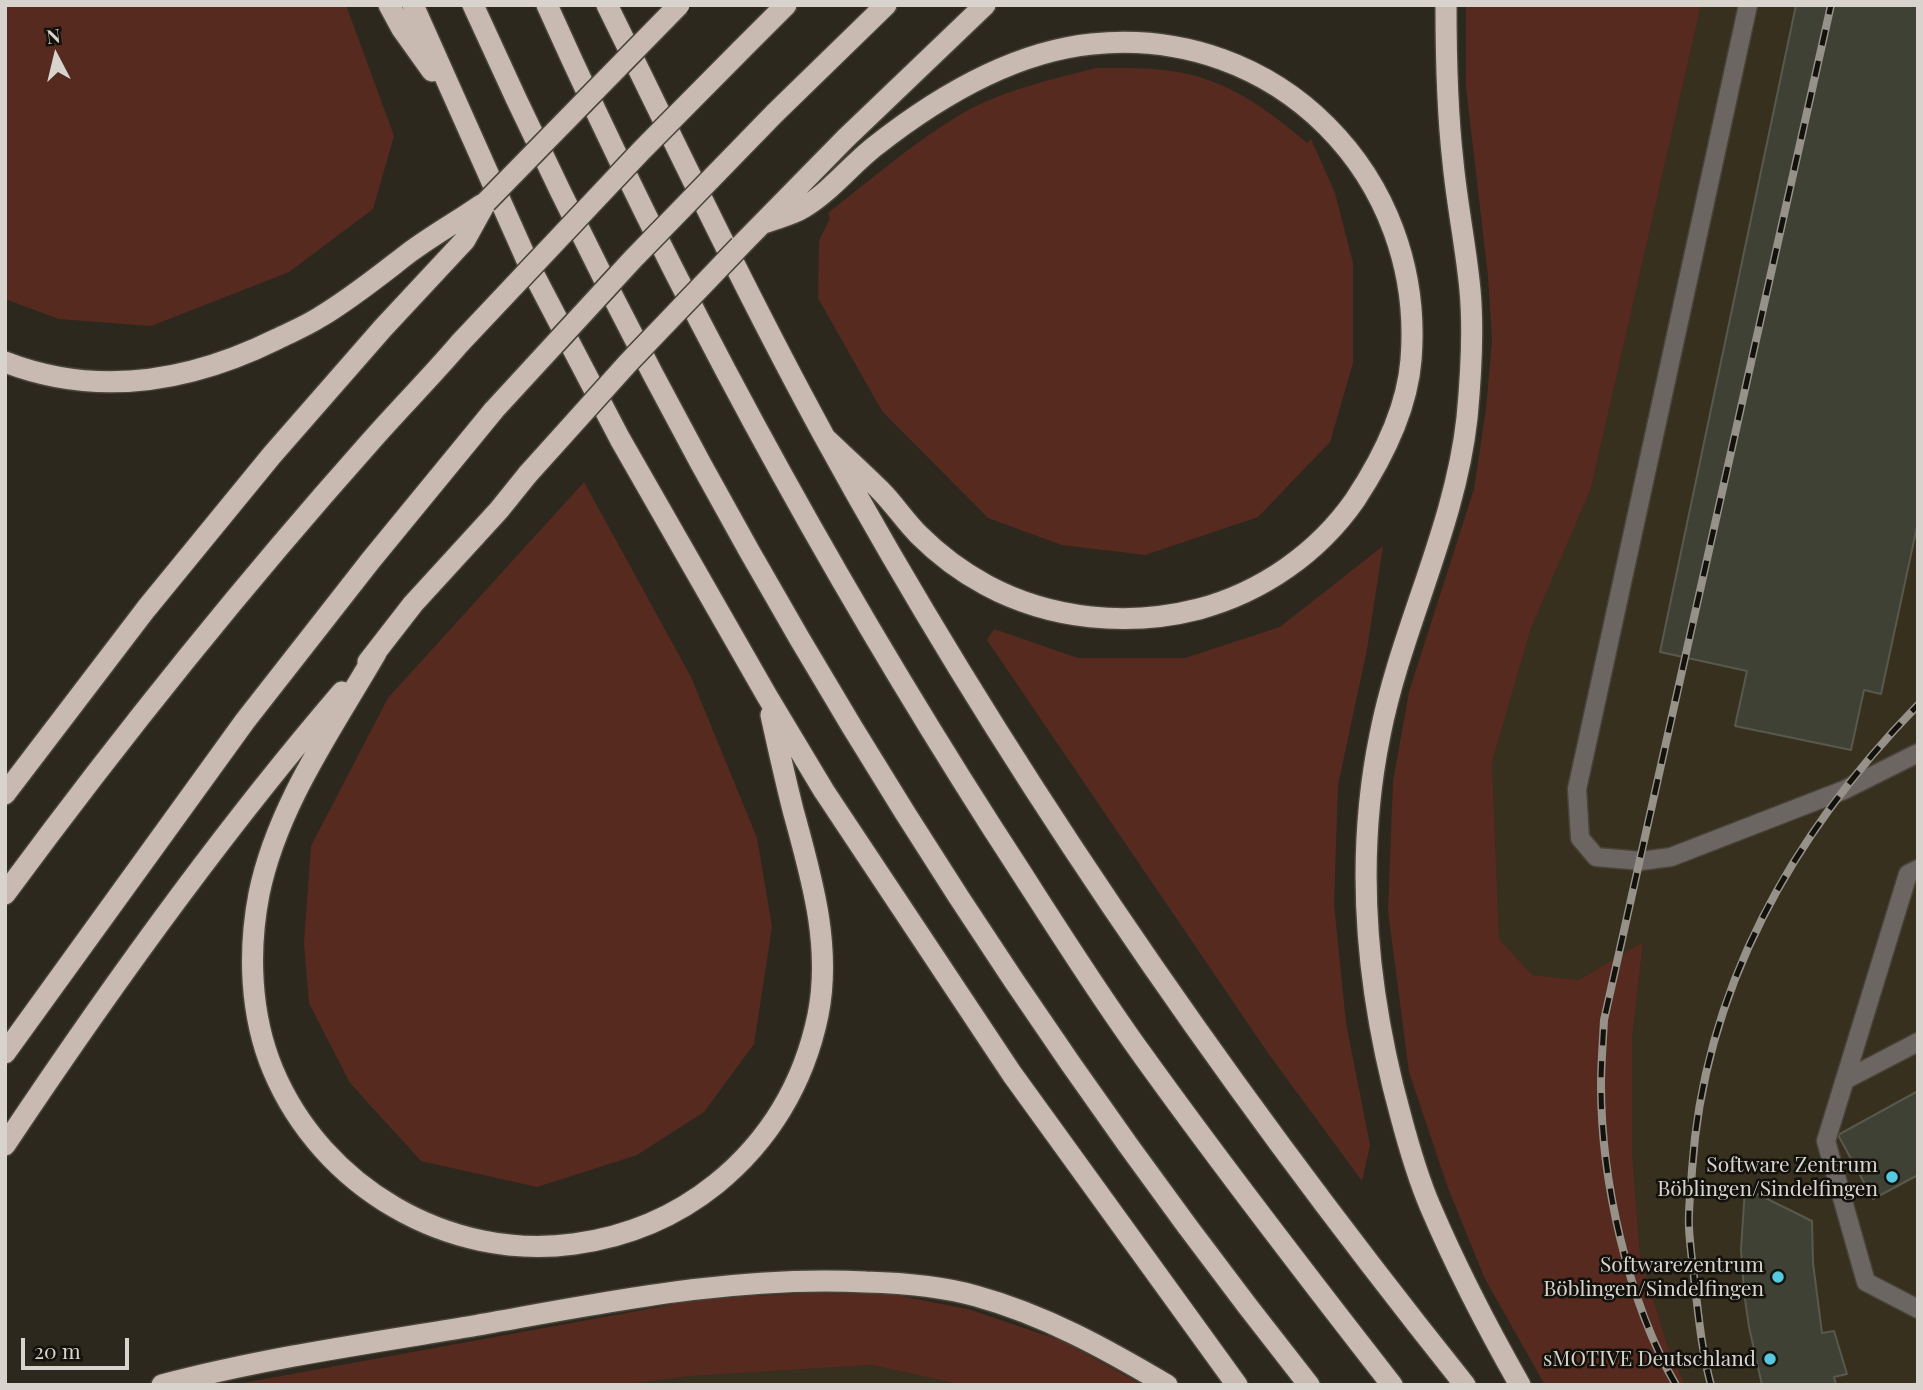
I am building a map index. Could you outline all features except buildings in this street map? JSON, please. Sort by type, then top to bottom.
[{"type":"highway","points":[[389,5],[402,29],[455,103]]},
{"type":"highway","points":[[412,5],[529,265],[614,428],[767,696],[824,791],[1012,1074],[1237,1385]]},
{"type":"highway","points":[[473,5],[567,206],[669,409],[782,610],[856,734],[990,947],[1059,1049],[1209,1255],[1309,1385]]},
{"type":"highway","points":[[547,5],[622,164],[728,374],[827,558],[900,682],[1139,1051],[1268,1225],[1392,1385]]},
{"type":"highway","points":[[607,5],[754,303],[825,438],[988,715],[1147,959],[1236,1087],[1317,1197],[1465,1385]]},
{"type":"highway","points":[[5,362],[57,378],[117,383],[185,373],[227,360],[317,319],[486,202],[679,5]]},
{"type":"highway","points":[[5,894],[106,761],[371,442],[460,343],[642,150],[786,5]]},
{"type":"highway","points":[[5,1054],[245,721],[371,560],[495,410],[633,259],[775,113],[886,5]]},
{"type":"highway","points":[[5,1145],[70,1048],[183,893],[313,725],[376,653],[413,604],[628,363],[808,177],[985,5]]},
{"type":"highway","points":[[1446,5],[1446,90],[1471,299],[1469,394],[1464,438],[1452,491],[1402,649],[1380,735],[1371,790],[1366,898],[1370,960],[1391,1081],[1429,1203],[1483,1318],[1520,1385]]},
{"type":"highway","points":[[764,223],[801,209],[898,128],[939,101],[1008,66],[1057,50],[1088,44],[1125,41],[1163,43],[1205,52],[1253,71],[1282,88],[1314,113],[1344,143],[1368,179],[1391,223],[1405,269],[1411,313],[1411,362],[1404,399],[1390,437],[1371,475],[1343,517],[1300,559],[1260,585],[1217,604],[1172,615],[1120,619],[1078,615],[1033,605],[988,586],[957,567],[921,537],[881,492],[825,438]]},
{"type":"highway","points":[[5,794],[100,668],[241,494],[332,386],[465,240],[486,202]]},
{"type":"highway","points":[[376,653],[305,777],[284,818],[267,863],[254,928],[255,1002],[273,1071],[308,1132],[332,1160],[371,1193],[414,1218],[453,1234],[497,1245],[546,1248],[601,1240],[648,1226],[694,1202],[737,1167],[770,1128],[792,1093],[809,1053],[818,1012],[822,971],[818,907],[767,696]]},
{"type":"highway","points":[[162,1385],[309,1355],[646,1297],[752,1282],[829,1280],[904,1283],[975,1296],[1041,1317],[1103,1348],[1167,1385]]},
{"type":"lane","points":[[1748,5],[1577,789],[1580,838],[1596,857],[1641,861],[1671,857],[1844,790],[1918,753]]},
{"type":"lane","points":[[1918,869],[1908,874],[1826,1141],[1866,1282],[1918,1309]]},
{"type":"lane","points":[[1845,1080],[1918,1042]]},
{"type":"shaded area","points":[[5,5],[346,5],[394,136],[373,209],[289,272],[151,326],[59,319],[5,299]]},
{"type":"shaded area","points":[[1466,5],[1701,5],[1591,488],[1531,628],[1492,762],[1499,939],[1532,975],[1579,980],[1643,942],[1632,1038],[1632,1153],[1640,1255],[1667,1345],[1685,1385],[1545,1385],[1485,1279],[1448,1188],[1409,1072],[1388,911],[1393,782],[1409,692],[1474,489],[1486,409],[1492,341],[1488,276],[1466,87]]},
{"type":"shaded area","points":[[1701,5],[1918,5],[1918,1385],[1685,1385],[1667,1345],[1640,1255],[1632,1153],[1632,1038],[1643,942],[1579,980],[1532,975],[1499,939],[1492,762],[1531,628],[1591,488]]},
{"type":"shaded area","points":[[1096,68],[1144,68],[1208,80],[1253,102],[1307,143],[1311,139],[1335,193],[1353,263],[1353,363],[1330,442],[1258,517],[1145,555],[1062,545],[988,518],[882,411],[818,298],[819,241],[830,218],[828,213],[924,138],[974,107],[1025,87]]},
{"type":"shaded area","points":[[584,482],[691,677],[757,838],[772,927],[754,1044],[704,1112],[637,1155],[537,1187],[421,1161],[350,1083],[309,1003],[304,943],[311,846],[388,698]]},
{"type":"shaded area","points":[[1383,546],[1367,649],[1338,785],[1334,904],[1346,1023],[1370,1145],[1362,1181],[1268,1053],[987,640],[994,629],[1078,658],[1185,658],[1280,627]]},
{"type":"shaded area","points":[[811,1293],[891,1294],[971,1310],[1065,1342],[1142,1385],[963,1385],[872,1365],[690,1376],[621,1385],[232,1385],[703,1299]]},
{"type":"shaded area","points":[[872,1365],[963,1385],[621,1385],[690,1376]]},
{"type":"railway","points":[[1676,1385],[1659,1352],[1631,1279],[1612,1200],[1602,1122],[1604,1020],[1831,5]]},
{"type":"railway","points":[[1711,1385],[1699,1324],[1689,1221],[1700,1103],[1715,1039],[1736,977],[1763,918],[1795,861],[1832,806],[1873,754],[1918,705]]},
{"type":"place","name":"Software Zentrum Böblingen/Sindelfingen","points":[[1892,1177]]},
{"type":"place","name":"Softwarezentrum Böblingen/Sindelfingen","points":[[1778,1277]]},
{"type":"place","name":"sMOTIVE Deutschland","points":[[1770,1359]]}]
